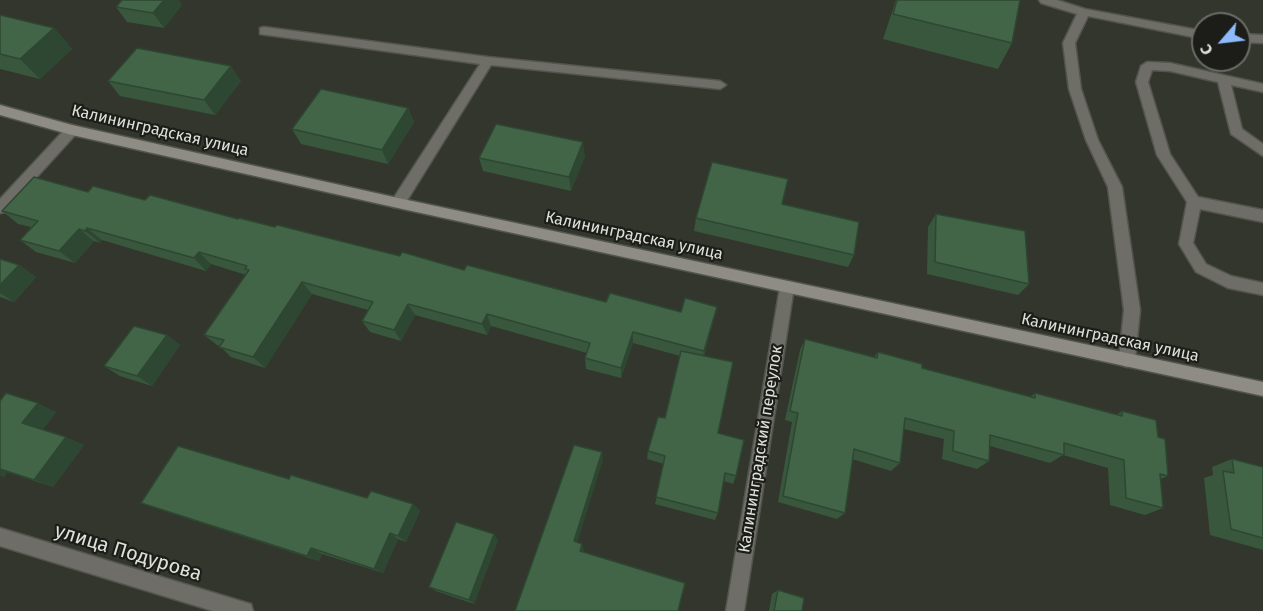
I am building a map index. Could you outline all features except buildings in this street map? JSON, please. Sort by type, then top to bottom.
[{"type":"street","points":[[1045,0],[1084,12],[1191,34]]},
{"type":"street","points":[[1084,12],[1069,43],[1075,89],[1092,140],[1114,187],[1132,310],[1127,360]]},
{"type":"street","points":[[264,31],[488,61],[720,85]]},
{"type":"street","points":[[398,203],[488,61]]},
{"type":"street","points":[[1263,88],[1170,67],[1148,66],[1142,82],[1164,155],[1194,202],[1186,244],[1201,268],[1228,282],[1263,289]]},
{"type":"street","points":[[1224,80],[1236,131],[1263,151]]},
{"type":"street","name":"Калининградская улица","points":[[0,110],[72,130],[398,203],[1263,389]]},
{"type":"street","points":[[0,208],[72,130]]},
{"type":"street","points":[[1194,202],[1263,216]]},
{"type":"street","name":"Калининградский переулок","points":[[735,611],[788,287]]},
{"type":"street","name":"улица Подурова","points":[[0,537],[244,611]]}]
